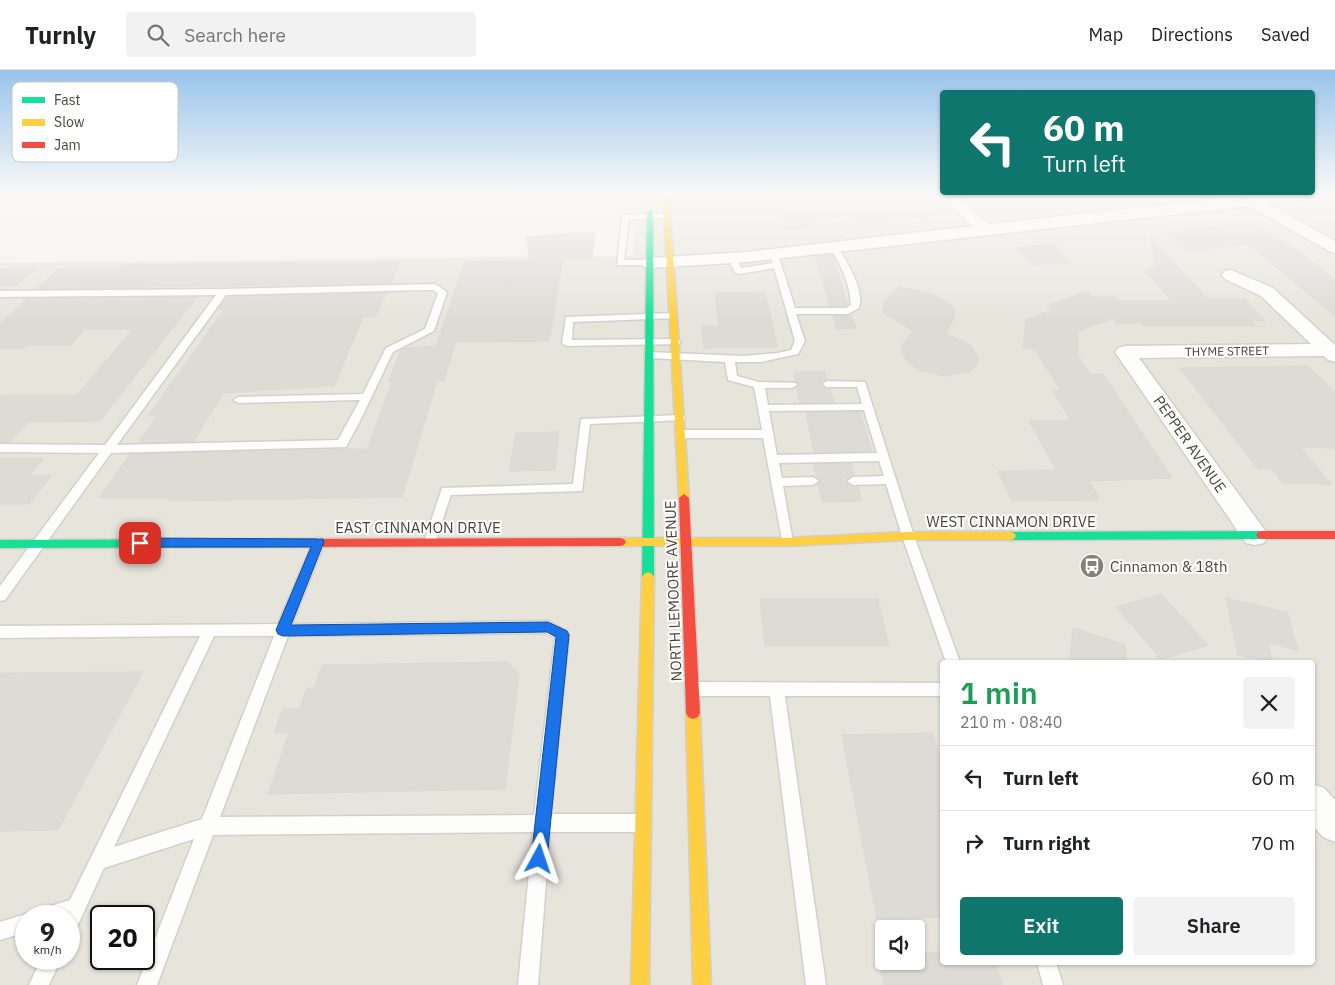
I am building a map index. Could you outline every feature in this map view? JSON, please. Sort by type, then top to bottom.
[{"type":"main road","name":"NORTH LEMOORE AVENUE","points":[[640,985],[649,542],[650,238]]},
{"type":"main road","name":"NORTH LEMOORE AVENUE","points":[[668,238],[687,542],[702,985]]},
{"type":"main road","name":"WEST CINNAMON DRIVE","points":[[687,542],[786,542],[908,536],[1335,535]]},
{"type":"main road","name":"EAST CINNAMON DRIVE","points":[[0,544],[687,542]]},
{"type":"street","points":[[650,263],[732,258],[776,260],[833,247],[912,238]]},
{"type":"street","points":[[1317,238],[1335,248]]},
{"type":"street","points":[[1231,275],[1267,292],[1332,353]]},
{"type":"street","name":"THYME STREET","points":[[1125,352],[1332,353]]},
{"type":"street","name":"PEPPER AVENUE","points":[[1125,352],[1255,536]]},
{"type":"street","points":[[1315,803],[1335,825]]},
{"type":"lane","points":[[623,238],[620,263],[650,263]]},
{"type":"lane","points":[[791,311],[848,311],[856,306],[856,298],[840,257],[833,247]]},
{"type":"lane","points":[[650,355],[778,358],[794,352],[800,341],[776,260]]},
{"type":"lane","points":[[0,294],[223,292],[424,286],[441,289],[442,292],[429,331],[389,350],[342,444],[0,448]]},
{"type":"lane","points":[[0,596],[40,543],[106,448],[223,292]]},
{"type":"lane","points":[[674,316],[569,319],[567,343],[676,342]]},
{"type":"lane","points":[[730,358],[732,378],[759,385],[792,385]]},
{"type":"lane","points":[[827,384],[861,384],[908,536],[952,660]]},
{"type":"lane","points":[[759,385],[786,542]]},
{"type":"lane","points":[[238,400],[367,397]]},
{"type":"lane","points":[[763,408],[868,407]]},
{"type":"lane","points":[[430,542],[446,492],[578,488],[585,421],[680,418]]},
{"type":"lane","points":[[681,434],[768,434]]},
{"type":"lane","points":[[772,459],[884,457]]},
{"type":"lane","points":[[853,481],[891,480]]},
{"type":"lane","points":[[776,482],[813,481]]},
{"type":"lane","points":[[148,985],[283,630],[319,542]]},
{"type":"lane","points":[[0,632],[548,627],[562,635],[542,822],[528,985]]},
{"type":"lane","points":[[77,905],[210,631]]},
{"type":"lane","points":[[692,689],[940,689]]},
{"type":"lane","points":[[777,689],[816,985]]},
{"type":"lane","points":[[98,861],[208,826],[542,822],[642,823]]},
{"type":"lane","points":[[0,931],[15,926]]},
{"type":"lane","points":[[1047,965],[1053,985]]},
{"type":"lane","points":[[38,985],[46,970]]},
{"type":"shaded area","points":[[634,238],[1335,238],[1335,985],[0,985],[0,263],[633,256]]},
{"type":"building","points":[[526,238],[594,238],[592,258],[563,258],[549,341],[455,342],[444,381],[437,381],[402,497],[167,501],[169,498],[99,498],[130,454],[367,449],[392,382],[388,382],[401,350],[436,346],[465,262],[530,261]]},
{"type":"building","points":[[1150,238],[1208,299],[1245,299],[1265,321],[1251,320],[1256,326],[1143,326],[1141,323],[1117,323],[1114,318],[1078,331],[1078,356],[1091,375],[1103,374],[1172,478],[1089,481],[1100,500],[1012,501],[998,471],[1056,470],[1029,421],[1070,420],[1053,391],[1061,391],[1035,350],[1023,348],[1026,320],[1053,309],[1047,306],[1086,291],[1092,297],[1115,297],[1118,301],[1172,301],[1145,270],[1156,266]]},
{"type":"building","points":[[1170,238],[1279,238],[1335,280],[1335,316],[1248,244],[1186,251]]},
{"type":"building","points":[[1052,244],[1071,262],[1034,265],[1016,247]]},
{"type":"building","points":[[831,254],[848,304],[845,306],[830,306],[815,256]]},
{"type":"building","points":[[400,262],[391,283],[37,289],[58,269],[120,269],[123,265]]},
{"type":"building","points":[[0,269],[35,269],[16,286],[0,286]]},
{"type":"building","points":[[899,287],[930,293],[949,303],[954,309],[955,315],[946,334],[971,346],[976,353],[978,361],[975,367],[968,372],[944,376],[920,370],[910,364],[901,350],[903,344],[914,331],[883,312],[885,300]]},
{"type":"building","points":[[765,292],[777,347],[704,348],[702,326],[719,326],[715,293]]},
{"type":"building","points":[[386,293],[375,317],[363,317],[334,386],[223,393],[194,441],[138,443],[157,416],[148,416],[223,311],[219,308],[227,297]]},
{"type":"building","points":[[197,297],[100,421],[28,422],[10,442],[0,442],[0,395],[77,395],[133,329],[85,329],[71,345],[28,345],[25,348],[0,348],[0,324],[27,299]]},
{"type":"building","points":[[851,314],[856,328],[837,329],[833,316]]},
{"type":"building","points":[[1308,366],[1335,392],[1335,448],[1300,447],[1331,484],[1283,483],[1272,469],[1258,469],[1180,368]]},
{"type":"building","points":[[794,372],[825,372],[827,379],[820,385],[830,389],[834,402],[800,403],[797,387],[799,384],[795,381]]},
{"type":"building","points":[[806,412],[860,412],[872,451],[814,452]]},
{"type":"building","points":[[559,432],[555,470],[509,471],[516,433]]},
{"type":"building","points":[[0,458],[44,458],[30,475],[52,475],[29,504],[0,504]]},
{"type":"building","points":[[851,463],[854,475],[845,482],[852,487],[858,487],[862,501],[823,502],[818,484],[821,480],[817,477],[814,464]]},
{"type":"building","points":[[1161,594],[1208,645],[1161,659],[1116,607]]},
{"type":"building","points":[[1226,598],[1287,612],[1298,650],[1268,643],[1272,660],[1238,655]]},
{"type":"building","points":[[760,599],[878,599],[889,646],[765,646]]},
{"type":"building","points":[[1073,628],[1126,645],[1125,660],[1070,660]]},
{"type":"building","points":[[508,662],[519,675],[505,789],[268,794],[289,733],[274,733],[283,709],[299,709],[307,688],[314,688],[322,665]]},
{"type":"building","points":[[143,672],[58,830],[0,831],[0,673]]},
{"type":"building","points":[[933,733],[940,758],[940,917],[877,919],[842,735]]},
{"type":"building","points":[[940,952],[940,965],[997,965],[1002,985],[884,985],[881,970],[925,970],[925,953]]},
{"type":"traffic: fast","points":[[648,577],[650,238]]},
{"type":"traffic: fast","points":[[1010,536],[1262,535]]},
{"type":"traffic: fast","points":[[0,544],[294,543]]},
{"type":"traffic: slow","points":[[669,238],[684,498]]},
{"type":"traffic: slow","points":[[620,542],[787,542],[908,536],[1010,536]]},
{"type":"traffic: slow","points":[[640,985],[648,577]]},
{"type":"traffic: slow","points":[[693,713],[702,985]]},
{"type":"traffic: jam","points":[[684,498],[693,713]]},
{"type":"traffic: jam","points":[[1262,535],[1335,535]]},
{"type":"traffic: jam","points":[[294,543],[620,542]]},
{"type":"place","name":"Cinnamon & 18th","points":[[1092,566]]},
{"type":"route","points":[[140,543],[319,542],[283,630],[548,627],[562,635],[539,859]]}]
